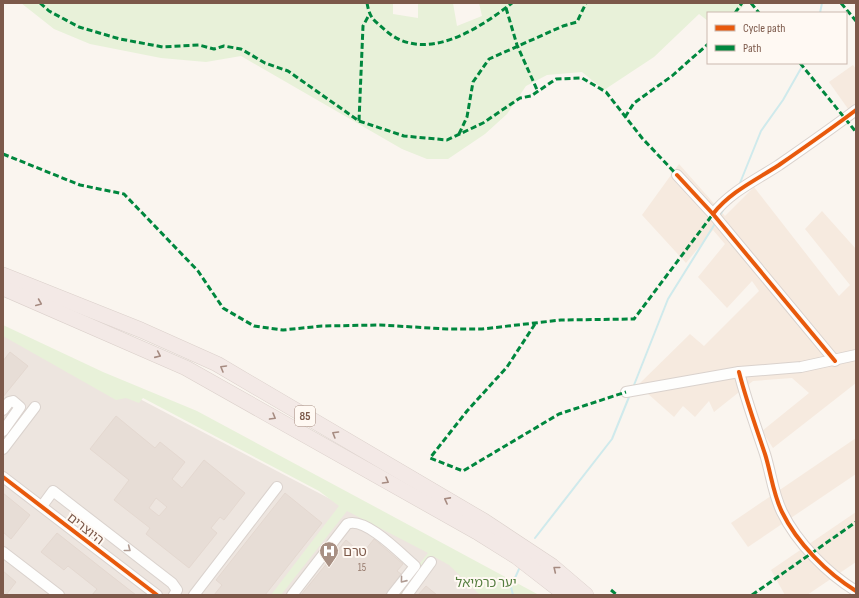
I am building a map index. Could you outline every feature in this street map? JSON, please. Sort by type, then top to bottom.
[{"type":"highway","name":"85","points":[[3,275],[141,330],[217,364],[484,521],[552,566],[586,595]]},
{"type":"highway","name":"85","points":[[3,288],[186,368],[477,532],[517,557],[566,595]]},
{"type":"street","points":[[716,218],[723,202],[856,110]]},
{"type":"street","points":[[677,175],[716,218],[835,361]]},
{"type":"street","points":[[626,392],[739,372],[801,367],[835,361],[856,355]]},
{"type":"street","points":[[739,372],[745,396],[765,456],[773,488],[782,512],[796,534],[812,553],[830,571],[856,591]]},
{"type":"street","points":[[3,410],[9,402],[13,401],[20,407],[3,431]]},
{"type":"street","points":[[3,449],[35,407]]},
{"type":"street","name":"היוצרים","points":[[3,477],[158,595]]},
{"type":"street","points":[[194,595],[277,487]]},
{"type":"street","points":[[42,506],[53,491],[172,583],[176,590],[174,595]]},
{"type":"street","points":[[292,595],[347,524],[350,523],[363,525],[372,530],[415,566],[392,595]]},
{"type":"street","points":[[3,552],[60,595]]},
{"type":"street","points":[[407,595],[431,562]]},
{"type":"shaded area","points":[[853,65],[856,69],[856,120],[829,82]]},
{"type":"shaded area","points":[[679,164],[725,216],[754,187],[839,296],[850,285],[805,229],[822,211],[856,249],[856,383],[773,448],[762,431],[809,393],[792,378],[753,381],[714,412],[709,401],[695,417],[683,406],[674,417],[638,385],[690,334],[704,346],[759,291],[752,281],[727,308],[698,277],[725,244],[713,230],[686,263],[642,215]]},
{"type":"shaded area","points":[[3,327],[513,595],[3,595]]},
{"type":"shaded area","points":[[856,438],[856,474],[748,547],[731,523]]},
{"type":"shaded area","points":[[856,512],[856,562],[807,595],[785,595],[771,570]]},
{"type":"green space","points":[[21,3],[393,3],[393,14],[418,18],[418,3],[453,3],[457,26],[482,16],[479,3],[746,3],[738,12],[707,12],[707,20],[699,14],[654,57],[604,90],[582,72],[547,75],[526,86],[507,114],[485,134],[448,159],[427,159],[402,149],[241,56],[206,62],[161,58],[90,44],[54,29]]},
{"type":"green space","name":"יער כרמיאל","points":[[3,325],[103,372],[197,411],[539,595],[480,595],[449,565],[433,556],[403,595],[395,595],[428,553],[347,511],[281,595],[271,595],[339,506],[319,491],[143,398],[139,403],[126,398],[116,400],[3,336]]},
{"type":"building","points":[[10,352],[28,366],[3,397],[3,361]]},
{"type":"building","points":[[116,416],[155,448],[160,442],[185,462],[172,479],[182,488],[204,460],[245,493],[224,520],[220,517],[211,528],[217,533],[189,568],[146,534],[150,528],[114,500],[129,480],[90,449]],"holes":[[[156,498],[167,507],[159,516],[149,508]]]},
{"type":"building","points":[[3,493],[30,515],[11,539],[3,532]]},
{"type":"building","points":[[285,493],[322,523],[265,595],[214,595],[222,585],[216,580]]},
{"type":"building","points":[[57,533],[136,595],[92,595],[97,589],[68,566],[64,570],[41,552]]},
{"type":"building","points":[[374,539],[403,564],[397,571],[401,574],[386,595],[301,595],[346,540],[362,554]]},
{"type":"building","points":[[3,571],[16,582],[6,595],[3,595]]},
{"type":"building","points":[[426,586],[437,595],[418,595]]},
{"type":"waterway","points":[[820,12],[822,3]]},
{"type":"waterway","points":[[740,183],[761,131],[783,100],[803,64]]},
{"type":"waterway","points":[[719,217],[725,207]]},
{"type":"waterway","points":[[634,385],[668,299],[716,222]]},
{"type":"waterway","points":[[535,538],[612,439],[629,397]]},
{"type":"waterway","points":[[513,595],[511,587],[519,569]]},
{"type":"marked path","points":[[40,3],[49,11],[79,27],[120,39],[163,47],[199,45],[214,49],[224,46],[241,49],[265,63],[288,71],[359,121],[363,26],[369,15]]},
{"type":"marked path","points":[[367,3],[369,12],[385,30],[400,40],[417,44],[434,44],[468,32],[484,23],[512,3]]},
{"type":"marked path","points":[[459,134],[467,117],[473,82],[489,59],[563,26],[577,22],[586,3]]},
{"type":"marked path","points":[[736,12],[742,3]]},
{"type":"marked path","points":[[751,3],[758,12]]},
{"type":"marked path","points":[[841,3],[856,21]]},
{"type":"marked path","points":[[506,8],[517,45],[538,92]]},
{"type":"marked path","points":[[625,117],[634,103],[672,76],[707,45]]},
{"type":"marked path","points":[[801,64],[856,132]]},
{"type":"marked path","points":[[359,121],[404,136],[447,140],[483,123],[520,98],[531,96],[556,79],[582,78],[606,92],[642,138],[677,175]]},
{"type":"marked path","points":[[3,154],[80,185],[124,194],[198,271],[223,308],[254,326],[283,330],[322,326],[380,325],[447,329],[482,329],[561,320],[634,319],[713,214]]},
{"type":"marked path","points":[[535,324],[507,367],[467,411],[430,458],[463,471],[559,414],[626,392]]},
{"type":"marked path","points":[[752,595],[856,522]]},
{"type":"marked path","points":[[611,590],[617,595]]},
{"type":"cycle path","points":[[713,214],[735,193],[779,165],[856,110]]},
{"type":"cycle path","points":[[677,175],[713,214],[835,361]]},
{"type":"cycle path","points":[[739,372],[765,454],[776,498],[788,524],[804,546],[824,566],[845,584],[856,591]]},
{"type":"cycle path","points":[[3,477],[157,595]]},
{"type":"place","name":"טרם","points":[[329,568]]}]
